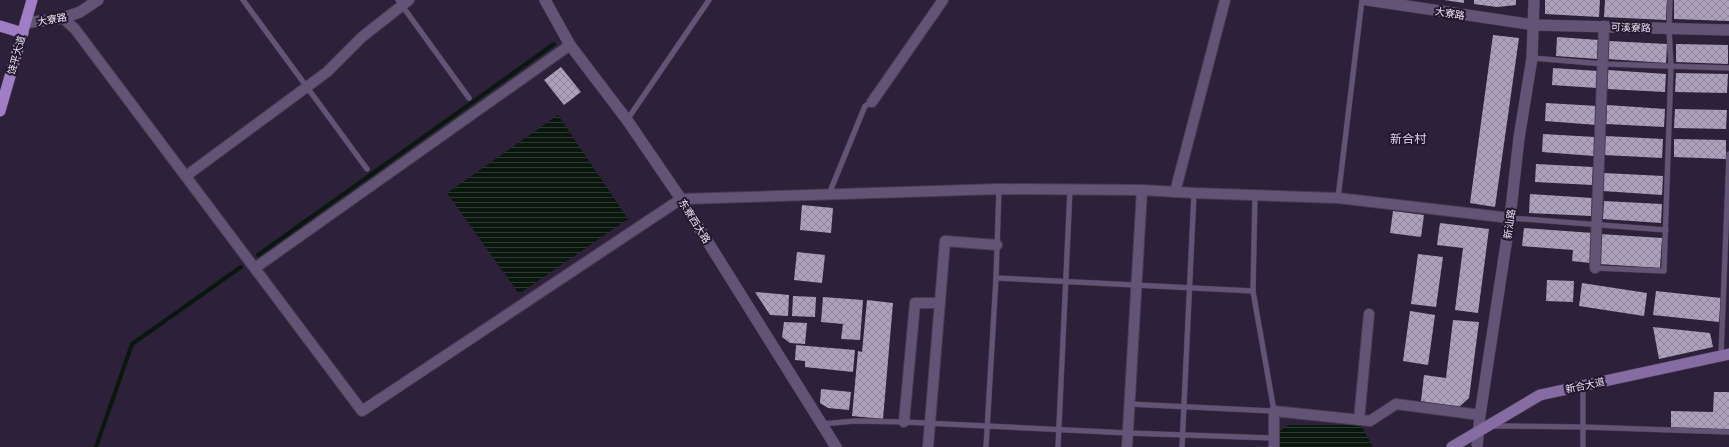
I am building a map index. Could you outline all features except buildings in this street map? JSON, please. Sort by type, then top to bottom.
[{"type":"main road","name":"饶平大道","points":[[0,110],[32,0]]},
{"type":"main road","points":[[0,26],[24,28]]},
{"type":"main road","name":"新合大道","points":[[1452,447],[1540,395],[1725,355]]},
{"type":"street","name":"大寮路","points":[[24,28],[80,12],[98,0]]},
{"type":"street","name":"东寮西大路","points":[[545,0],[570,45],[627,120],[681,199],[836,447]]},
{"type":"street","points":[[872,102],[943,0]]},
{"type":"street","points":[[1175,192],[1225,0]]},
{"type":"street","name":"大寮路","points":[[1367,0],[1534,25]]},
{"type":"street","name":"新汕路","points":[[1477,447],[1480,415],[1510,218],[1519,138],[1532,58],[1534,0]]},
{"type":"street","points":[[186,176],[327,72],[362,37],[403,2]]},
{"type":"street","points":[[63,18],[75,29],[362,411],[681,199],[999,189],[1142,190],[1194,194],[1338,198],[1510,218]]},
{"type":"street","name":"可溪寮路","points":[[1534,25],[1729,30]]},
{"type":"street","points":[[1595,268],[1604,64],[1604,26]]},
{"type":"street","points":[[255,268],[570,45]]},
{"type":"street","points":[[1127,447],[1142,190]]},
{"type":"street","points":[[928,447],[945,241],[997,245]]},
{"type":"street","points":[[904,422],[914,303],[940,303]]},
{"type":"street","points":[[1359,420],[1369,314]]},
{"type":"street","points":[[1274,443],[1274,411],[1370,421],[1396,404],[1480,415]]},
{"type":"lane","points":[[243,0],[367,169]]},
{"type":"lane","points":[[627,120],[709,0]]},
{"type":"lane","points":[[1338,198],[1362,0]]},
{"type":"lane","points":[[1595,268],[1664,271],[1671,66],[1669,28],[1670,0]]},
{"type":"lane","points":[[403,2],[469,98]]},
{"type":"lane","points":[[1532,58],[1604,64],[1729,68]]},
{"type":"lane","points":[[829,194],[865,106],[872,102]]},
{"type":"lane","points":[[1725,355],[1729,154]]},
{"type":"lane","points":[[986,447],[996,278],[999,189]]},
{"type":"lane","points":[[1058,447],[1070,190]]},
{"type":"lane","points":[[1182,447],[1194,194]]},
{"type":"lane","points":[[1129,404],[1274,411],[1253,291],[1256,196]]},
{"type":"lane","points":[[1510,218],[1666,230]]},
{"type":"lane","points":[[996,278],[1253,291]]},
{"type":"lane","points":[[1583,447],[1584,385]]},
{"type":"lane","points":[[822,424],[855,420],[904,422],[1183,435],[1274,443]]},
{"type":"lane","points":[[1489,426],[1583,427],[1729,432]]},
{"type":"shaded area","points":[[558,115],[628,219],[519,294],[447,193]]},
{"type":"shaded area","points":[[1289,425],[1361,425],[1373,447],[1278,447],[1278,432]]},
{"type":"waterway","points":[[258,255],[554,44]]},
{"type":"waterway","points":[[96,447],[132,344],[241,267]]},
{"type":"district","name":"新合村","points":[[1408,139]]}]
